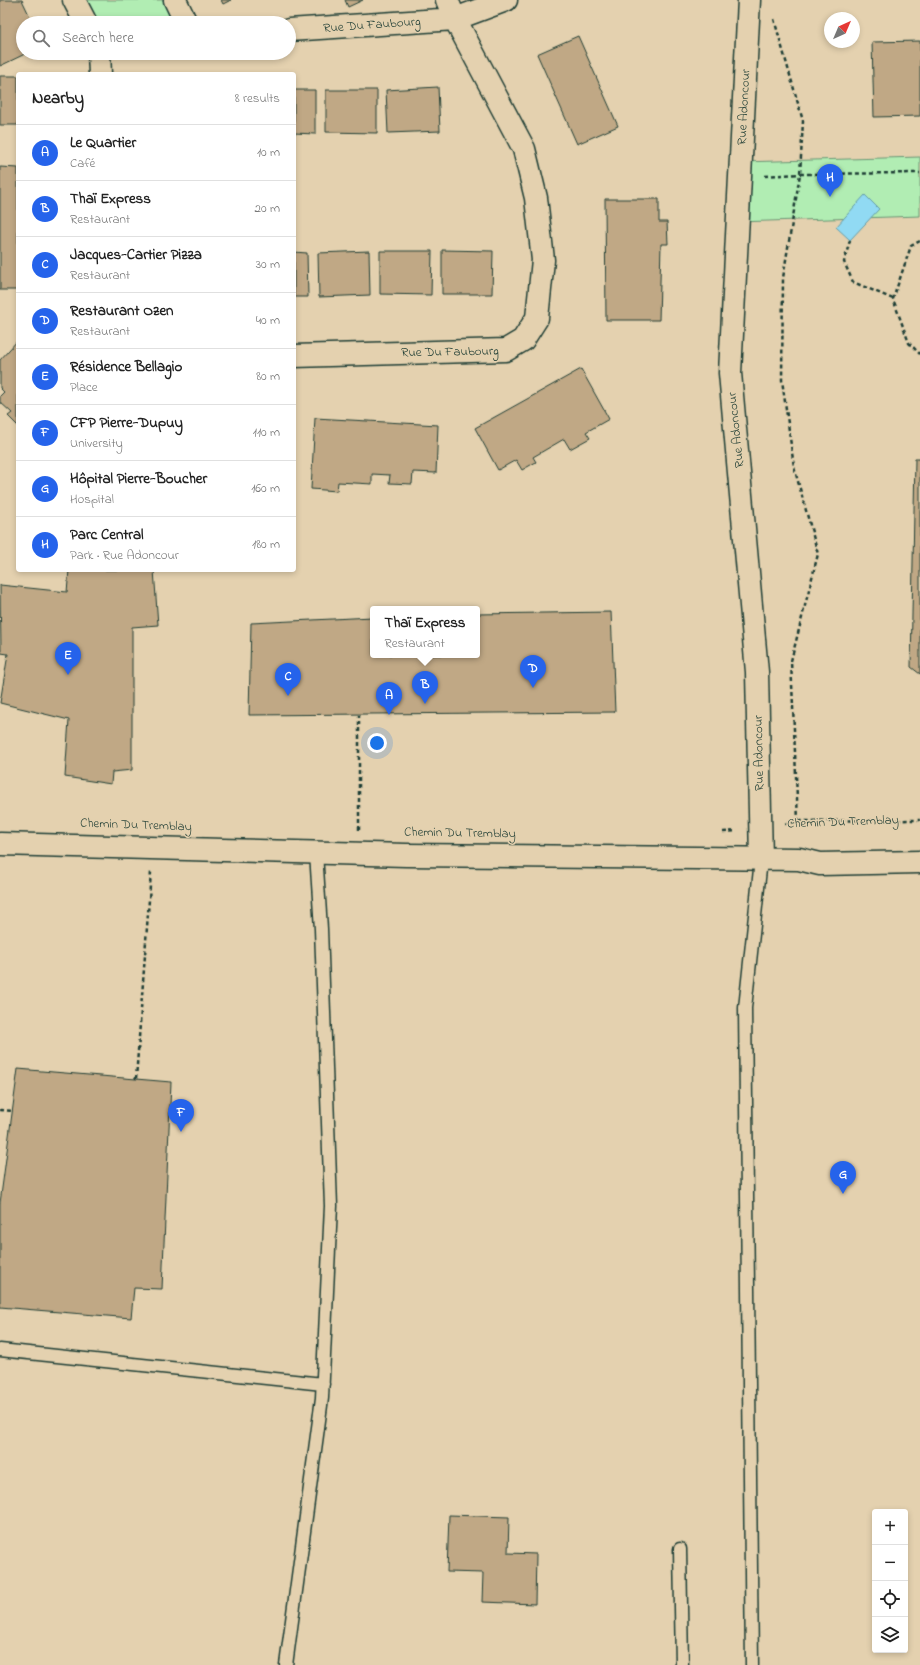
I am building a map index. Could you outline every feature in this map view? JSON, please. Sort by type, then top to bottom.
[{"type":"street","points":[[74,0],[82,16]]},
{"type":"street","points":[[175,0],[183,16]]},
{"type":"street","name":"Rue Du Faubourg","points":[[296,29],[451,10],[506,0]]},
{"type":"street","name":"Rue Adoncour","points":[[749,0],[730,373],[757,672],[761,860]]},
{"type":"street","name":"Rue Du Faubourg","points":[[296,356],[506,350],[523,340],[537,318],[543,260],[536,198],[524,149],[451,10]]},
{"type":"street","points":[[99,60],[100,72]]},
{"type":"street","name":"Chemin Du Tremblay","points":[[0,844],[316,853],[761,860],[799,859],[820,864],[920,862]]},
{"type":"lane","points":[[286,1665],[323,1384],[331,1206],[321,930],[316,853]]},
{"type":"lane","points":[[752,1665],[745,1008],[761,860]]},
{"type":"lane","points":[[0,1350],[323,1384]]},
{"type":"lane","points":[[680,1549],[682,1665]]},
{"type":"path","points":[[773,15],[803,121],[800,174],[783,278],[782,380],[794,467],[818,554],[791,661],[798,821]]},
{"type":"path","points":[[740,178],[800,174],[920,173]]},
{"type":"path","points":[[850,240],[844,262],[853,282],[893,299]]},
{"type":"path","points":[[920,241],[911,246],[893,299],[909,343],[920,354]]},
{"type":"path","points":[[359,830],[360,715]]},
{"type":"path","name":"Chemin Du Tremblay","points":[[716,832],[761,829],[798,821],[920,820]]},
{"type":"path","points":[[351,830],[367,831]]},
{"type":"path","points":[[136,1079],[153,848]]},
{"type":"path","points":[[0,1110],[14,1111]]},
{"type":"green space","points":[[82,0],[166,0],[174,16],[90,16]]},
{"type":"green space","points":[[920,157],[920,216],[738,222],[741,162]]},
{"type":"water","points":[[865,195],[879,209],[850,240],[836,227]]},
{"type":"building","points":[[0,0],[22,0],[30,16],[16,16],[16,58],[0,66]]},
{"type":"building","points":[[221,0],[231,0],[223,4]]},
{"type":"building","points":[[345,0],[363,0],[348,7]]},
{"type":"building","points":[[578,36],[618,126],[577,144],[537,54]]},
{"type":"building","points":[[920,41],[920,116],[874,117],[872,42]]},
{"type":"building","points":[[0,76],[16,76],[16,125],[0,125]]},
{"type":"building","points":[[438,87],[440,131],[388,133],[386,90]]},
{"type":"building","points":[[296,90],[315,90],[315,134],[296,133]]},
{"type":"building","points":[[326,90],[377,90],[377,133],[326,132]]},
{"type":"building","points":[[0,167],[16,168],[16,290],[0,290]]},
{"type":"building","points":[[605,199],[659,199],[659,222],[667,222],[668,244],[661,244],[659,320],[606,320]]},
{"type":"building","points":[[442,250],[493,251],[492,294],[442,294]]},
{"type":"building","points":[[369,251],[370,295],[319,297],[318,253]]},
{"type":"building","points":[[380,251],[432,251],[431,295],[380,294]]},
{"type":"building","points":[[296,252],[307,253],[308,297],[296,297]]},
{"type":"building","points":[[16,342],[16,424],[8,416],[12,413],[0,402],[0,396],[4,392],[0,388],[0,360]]},
{"type":"building","points":[[581,369],[609,419],[586,432],[590,438],[570,449],[564,439],[533,457],[536,462],[522,470],[516,460],[498,470],[475,428]]},
{"type":"building","points":[[315,418],[438,425],[436,473],[413,472],[412,484],[389,483],[390,475],[372,474],[372,484],[338,482],[337,491],[311,489]]},
{"type":"building","points":[[915,459],[920,459],[920,674],[911,667]]},
{"type":"building","points":[[69,572],[154,572],[158,625],[132,627],[132,770],[112,772],[111,784],[65,777],[69,720],[0,703],[8,654],[1,653],[0,585],[67,592]]},
{"type":"building","points":[[611,612],[615,712],[249,715],[251,623],[370,617],[370,658],[480,658],[480,614]]},
{"type":"building","points":[[18,1069],[171,1082],[162,1289],[134,1288],[131,1318],[0,1307],[0,1203]]},
{"type":"building","points":[[449,1515],[509,1517],[508,1553],[536,1554],[535,1604],[482,1602],[483,1573],[447,1572]]},
{"type":"place","name":"Parc Central","points":[[830,197]]},
{"type":"place","name":"Résidence Bellagio","points":[[68,675]]},
{"type":"place","name":"Restaurant Ozen","points":[[533,688]]},
{"type":"place","name":"Jacques-Cartier Pizza","points":[[288,696]]},
{"type":"place","name":"Thaï Express","points":[[425,704]]},
{"type":"place","name":"Le Quartier","points":[[389,715]]},
{"type":"place","name":"CFP Pierre-Dupuy","points":[[181,1132]]},
{"type":"place","name":"Hôpital Pierre-Boucher","points":[[843,1194]]}]
